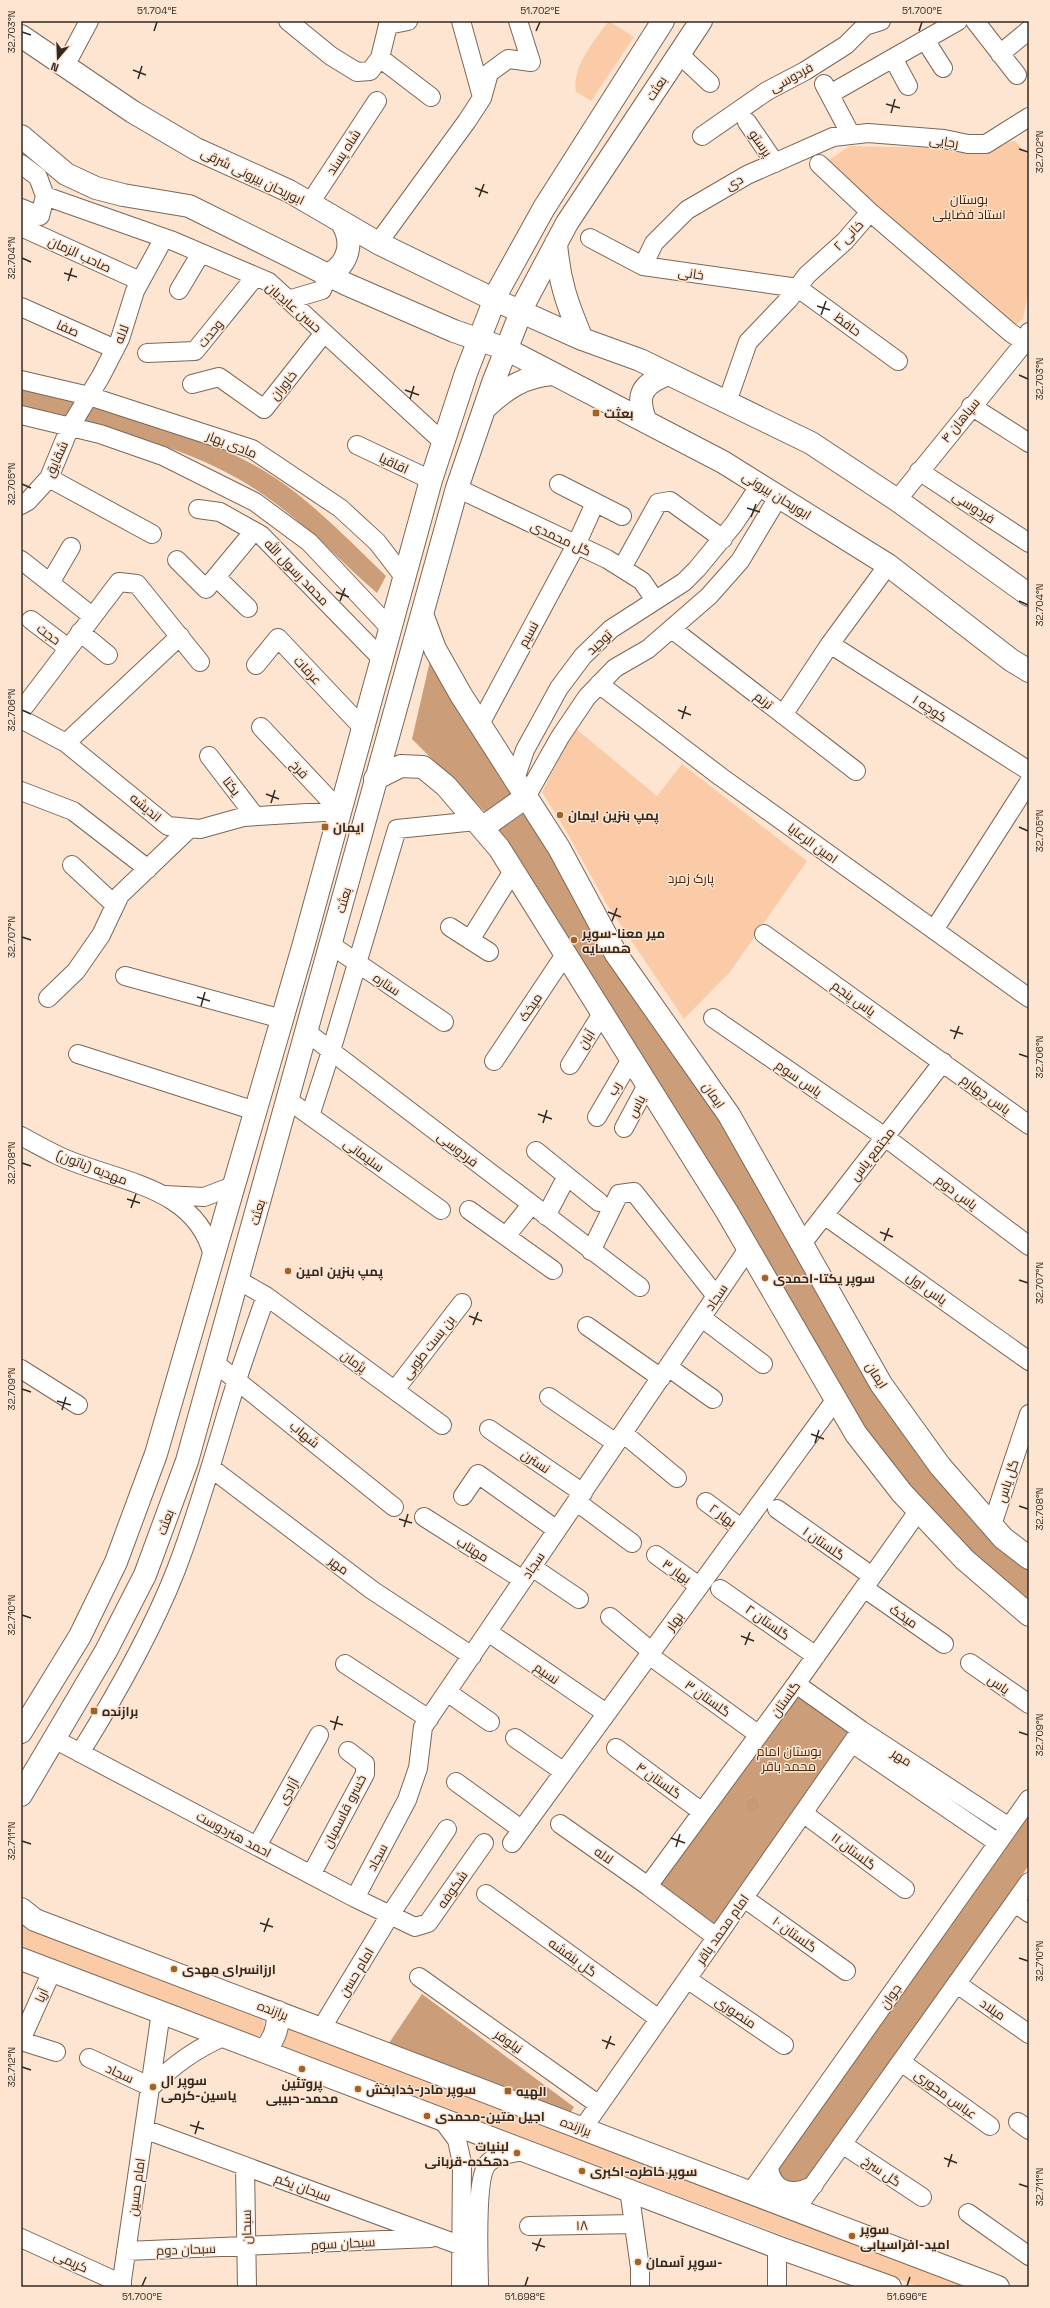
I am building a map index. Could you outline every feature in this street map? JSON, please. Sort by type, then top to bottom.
[{"type":"main road","name":"بعثت","points":[[21,1732],[80,1636],[116,1562],[156,1454],[282,1019],[431,480],[480,338],[495,300],[544,208],[663,21]]},
{"type":"main road","name":"بعثت","points":[[21,1795],[106,1651],[148,1568],[187,1461],[331,945],[375,779],[457,488],[506,349],[521,312],[567,223],[701,21]]},
{"type":"main road","name":"ابوریحان بیرونی شرقی","points":[[21,36],[133,112],[196,149],[289,191],[378,243],[521,312]]},
{"type":"main road","points":[[21,136],[50,158],[66,174],[96,188],[123,195],[189,206],[328,275],[441,326],[480,338]]},
{"type":"main road","points":[[328,275],[334,272],[344,262],[349,249],[348,235],[342,223]]},
{"type":"main road","points":[[556,243],[559,270],[566,301],[582,339]]},
{"type":"main road","points":[[466,285],[485,280],[512,266]]},
{"type":"main road","points":[[521,312],[582,339],[640,360],[811,442],[897,500],[1029,595]]},
{"type":"main road","points":[[441,326],[455,346],[461,360],[465,378]]},
{"type":"main road","name":"ابوریحان بیرونی","points":[[480,338],[506,349],[723,462],[888,565],[1011,660],[1029,671]]},
{"type":"main road","points":[[484,409],[505,390],[523,380],[553,374]]},
{"type":"main road","points":[[646,422],[640,407],[642,395],[652,380],[668,374]]},
{"type":"main road","name":"ایمان","points":[[422,614],[435,648],[480,724],[559,848],[616,954],[729,1115],[801,1245],[881,1384],[940,1466],[1004,1538],[1029,1558]]},
{"type":"main road","points":[[375,779],[401,766],[423,767],[446,786],[499,848],[603,1012],[748,1249],[856,1434],[902,1493],[965,1560],[1029,1615]]},
{"type":"main road","points":[[479,825],[521,788]]},
{"type":"main road","points":[[80,1636],[106,1651]]},
{"type":"main road","name":"برازنده","points":[[26,1915],[998,2287]]},
{"type":"main road","points":[[21,1959],[882,2286]]},
{"type":"main road","points":[[264,2051],[273,2040],[278,2027],[278,2012]]},
{"type":"street","points":[[65,66],[89,21]]},
{"type":"street","points":[[288,21],[331,56],[357,72],[370,71],[380,58],[387,23],[408,21]]},
{"type":"street","points":[[461,21],[482,98]]},
{"type":"street","points":[[378,243],[482,98],[489,73],[508,59],[531,62],[518,21]]},
{"type":"street","points":[[851,135],[827,89],[893,58],[958,21]]},
{"type":"street","points":[[975,21],[1017,75]]},
{"type":"street","name":"فردوسی","points":[[702,136],[767,90],[805,71],[846,44],[868,23]]},
{"type":"street","points":[[1000,54],[1029,30]]},
{"type":"street","points":[[925,40],[943,68]]},
{"type":"street","points":[[679,54],[710,83]]},
{"type":"street","points":[[380,58],[431,97]]},
{"type":"street","points":[[893,58],[908,86]]},
{"type":"street","name":"شاه پسند","points":[[310,203],[376,101]]},
{"type":"street","name":"رجایی","points":[[851,135],[868,133],[944,140],[968,144],[986,144],[1029,116]]},
{"type":"street","name":"پرستو","points":[[747,122],[775,163]]},
{"type":"street","name":"دی","points":[[643,266],[654,243],[687,210],[747,175],[833,137],[851,135]]},
{"type":"street","points":[[38,176],[50,158]]},
{"type":"street","points":[[21,164],[38,176],[45,196],[40,216],[21,208]]},
{"type":"street","points":[[818,164],[870,212]]},
{"type":"street","name":"حسن عابدیان","points":[[45,196],[164,238],[269,282],[444,442]]},
{"type":"street","name":"خانی ۲","points":[[727,402],[748,342],[798,288],[807,275],[845,241],[870,212],[1012,333],[1028,340]]},
{"type":"street","name":"صاحب الزمان","points":[[21,227],[140,281]]},
{"type":"street","name":"لاله","points":[[70,427],[115,349],[140,281],[164,238]]},
{"type":"street","name":"خانی","points":[[590,238],[643,266],[798,288]]},
{"type":"street","points":[[180,290],[201,254]]},
{"type":"street","points":[[288,300],[322,290],[328,275]]},
{"type":"street","name":"وحدت","points":[[147,353],[196,351],[255,277]]},
{"type":"street","name":"حافظ","points":[[798,288],[898,361]]},
{"type":"street","name":"صفا","points":[[21,307],[115,349]]},
{"type":"street","name":"خاوران","points":[[192,384],[219,377],[264,410],[324,333]]},
{"type":"street","name":"سپاهان ۴","points":[[897,500],[971,406],[1028,340]]},
{"type":"street","name":"مادی بهار","points":[[21,380],[89,396],[252,449],[340,508],[377,542],[404,577]]},
{"type":"street","points":[[971,406],[1029,443]]},
{"type":"street","points":[[21,415],[100,434],[163,456],[255,502],[309,542],[390,628]]},
{"type":"street","name":"شقایق","points":[[23,501],[49,478],[70,427]]},
{"type":"street","name":"اقاقیا","points":[[357,445],[431,480]]},
{"type":"street","name":"فردوسی","points":[[919,471],[1029,543]]},
{"type":"street","points":[[49,478],[152,534]]},
{"type":"street","points":[[559,484],[622,516]]},
{"type":"street","name":"توحید","points":[[521,788],[526,750],[559,688],[584,656],[611,629],[684,582],[723,539],[760,485]]},
{"type":"street","name":"گل محمدی","points":[[457,488],[622,568],[642,581],[655,600]]},
{"type":"street","points":[[521,788],[560,737],[587,697],[599,684],[615,668],[648,649],[672,629],[709,596],[740,561],[779,496]]},
{"type":"street","points":[[622,568],[658,503],[670,501],[723,539]]},
{"type":"street","name":"نسیم","points":[[480,724],[576,545],[595,503]]},
{"type":"street","name":"محمد رسول الله","points":[[198,509],[220,512],[261,535],[382,659]]},
{"type":"street","points":[[178,560],[206,589],[254,531]]},
{"type":"street","points":[[50,583],[71,547]]},
{"type":"street","points":[[21,560],[92,616]]},
{"type":"street","points":[[783,715],[830,644],[888,565]]},
{"type":"street","points":[[216,577],[248,608]]},
{"type":"street","points":[[21,711],[119,582],[137,584],[200,662]]},
{"type":"street","name":"حجت","points":[[31,620],[68,648]]},
{"type":"street","name":"ترنم","points":[[672,629],[856,771]]},
{"type":"street","points":[[80,632],[108,655]]},
{"type":"street","points":[[66,743],[180,636]]},
{"type":"street","name":"عرفات","points":[[256,665],[278,638],[362,728]]},
{"type":"street","name":"کوچه ۱","points":[[830,644],[1029,771]]},
{"type":"street","name":"امین الرعایا","points":[[599,684],[721,777],[1029,998]]},
{"type":"street","name":"اندیشه","points":[[21,719],[66,743],[109,776],[168,826],[200,829],[243,817],[340,811]]},
{"type":"street","name":"فرخ","points":[[261,727],[340,811]]},
{"type":"street","name":"یکتا","points":[[208,756],[255,816]]},
{"type":"street","points":[[934,930],[1029,782]]},
{"type":"street","points":[[21,791],[73,812],[148,869]]},
{"type":"street","points":[[310,1116],[358,963],[397,829],[479,825]]},
{"type":"street","points":[[48,998],[76,971],[101,935],[120,895],[190,828]]},
{"type":"street","points":[[72,866],[115,905]]},
{"type":"street","points":[[470,940],[514,871]]},
{"type":"street","points":[[450,927],[489,952]]},
{"type":"street","name":"یاس پنجم","points":[[764,934],[943,1062]]},
{"type":"street","name":"ستاره","points":[[331,945],[444,1022]]},
{"type":"street","name":"میخک","points":[[494,1061],[566,953]]},
{"type":"street","points":[[125,976],[282,1019]]},
{"type":"street","name":"آبان","points":[[570,1065],[603,1012]]},
{"type":"street","name":"یاس سوم","points":[[713,1018],[885,1137]]},
{"type":"street","name":"فردوسی","points":[[307,1032],[640,1287]]},
{"type":"street","points":[[78,1054],[255,1112]]},
{"type":"street","name":"رب","points":[[597,1117],[631,1059]]},
{"type":"street","name":"مجتمع یاس","points":[[801,1245],[943,1062]]},
{"type":"street","name":"یاس چهارم","points":[[943,1062],[1029,1125]]},
{"type":"street","name":"یاس","points":[[624,1128],[647,1085]]},
{"type":"street","name":"سلیمانی","points":[[288,1100],[441,1210]]},
{"type":"street","name":"مهدیه (باتون)","points":[[21,1136],[59,1156],[164,1195],[188,1211],[201,1225],[210,1242],[213,1256]]},
{"type":"street","name":"یاس دوم","points":[[885,1137],[1029,1246]]},
{"type":"street","points":[[536,1151],[599,1202]]},
{"type":"street","points":[[546,1216],[567,1176]]},
{"type":"street","name":"مهدیه (باتون)","points":[[164,1195],[204,1197],[233,1186]]},
{"type":"street","points":[[592,1251],[619,1194],[634,1192],[716,1296]]},
{"type":"street","points":[[506,1236],[531,1205]]},
{"type":"street","points":[[469,1210],[553,1270]]},
{"type":"street","name":"یاس اول","points":[[824,1215],[1029,1361]]},
{"type":"street","name":"سجاد","points":[[355,1898],[407,1800],[418,1768],[423,1728],[748,1249]]},
{"type":"street","name":"پژمان","points":[[238,1280],[266,1296],[442,1425]]},
{"type":"street","points":[[80,1753],[106,1712],[143,1641],[176,1571],[210,1468],[237,1379],[266,1296]]},
{"type":"street","name":"بن بست طوبی","points":[[394,1390],[462,1303]]},
{"type":"street","points":[[702,1318],[763,1364]]},
{"type":"street","points":[[587,1326],[664,1373],[713,1400]]},
{"type":"street","name":"شهاب","points":[[215,1363],[237,1379],[394,1507]]},
{"type":"street","points":[[21,1369],[78,1405]]},
{"type":"street","points":[[549,1397],[620,1438],[677,1478]]},
{"type":"street","name":"بهار","points":[[456,1782],[517,1836],[606,1714],[654,1656],[699,1586],[836,1399]]},
{"type":"street","name":"گل یاس","points":[[992,1525],[1029,1414]]},
{"type":"street","name":"نسترن","points":[[489,1429],[580,1497],[632,1543]]},
{"type":"street","name":"مهر","points":[[210,1468],[372,1590],[472,1656]]},
{"type":"street","points":[[463,1496],[478,1474],[557,1530]]},
{"type":"street","name":"بهار ۲","points":[[706,1502],[741,1528]]},
{"type":"street","name":"گلستان ۱","points":[[776,1509],[868,1582]]},
{"type":"street","name":"گلستان","points":[[648,1886],[796,1684],[919,1510]]},
{"type":"street","name":"مهتاب","points":[[424,1517],[528,1574],[579,1599]]},
{"type":"street","name":"بهار ۳","points":[[656,1555],[699,1586]]},
{"type":"street","name":"میخک","points":[[868,1582],[944,1644]]},
{"type":"street","name":"گلستان ۲","points":[[720,1589],[816,1656]]},
{"type":"street","name":"گلستان ۳","points":[[610,1617],[654,1656],[759,1735]]},
{"type":"street","name":"نسیم","points":[[488,1632],[606,1714]]},
{"type":"street","name":"یاس","points":[[970,1663],[1029,1704]]},
{"type":"street","points":[[345,1664],[429,1719]]},
{"type":"street","name":"مهر","points":[[796,1684],[856,1737],[998,1843]]},
{"type":"street","points":[[447,1692],[490,1722]]},
{"type":"street","name":"آزادی","points":[[257,1846],[319,1735]]},
{"type":"street","name":"مهر","points":[[856,1737],[1009,1827]]},
{"type":"street","name":"امام محمد باقر","points":[[583,2128],[856,1737]]},
{"type":"street","points":[[515,1738],[564,1772]]},
{"type":"street","name":"احمد هنردوست","points":[[54,1739],[355,1898],[415,1927]]},
{"type":"street","name":"گلستان ۴","points":[[616,1748],[702,1812]]},
{"type":"street","name":"خسرو قاسمیان","points":[[311,1875],[365,1774],[364,1764],[348,1751]]},
{"type":"street","name":"جوان","points":[[751,2192],[1029,1799]]},
{"type":"street","name":"گلستان ۱۱","points":[[803,1813],[905,1889]]},
{"type":"street","name":"لاله","points":[[560,1824],[648,1886],[716,1937]]},
{"type":"street","name":"امام حسن","points":[[321,2029],[390,1915],[447,1829]]},
{"type":"street","name":"شکوفه","points":[[415,1927],[428,1924],[484,1843]]},
{"type":"street","points":[[796,2209],[957,1984],[1022,1908],[1029,1882]]},
{"type":"street","name":"گل بنفشه","points":[[486,1894],[659,2019]]},
{"type":"street","name":"گلستان ۱۰","points":[[744,1898],[846,1971]]},
{"type":"street","name":"آریا","points":[[21,2040],[52,1971]]},
{"type":"street","name":"نیلوفر","points":[[419,1977],[600,2105]]},
{"type":"street","name":"منصوری","points":[[687,1979],[784,2045]]},
{"type":"street","name":"میلاد","points":[[957,1984],[1029,2034]]},
{"type":"street","name":"امام حسین","points":[[121,2285],[161,2012]]},
{"type":"street","points":[[151,2087],[175,2063],[225,2036]]},
{"type":"street","points":[[21,2040],[56,2052]]},
{"type":"street","name":"سجاد","points":[[89,2058],[151,2087]]},
{"type":"street","name":"عباس محوری","points":[[901,2062],[990,2126]]},
{"type":"street","points":[[440,2117],[457,2140],[462,2170],[461,2287]]},
{"type":"street","name":"سبحان یکم","points":[[144,2129],[462,2246]]},
{"type":"street","name":"گل سرخ","points":[[842,2144],[922,2197]]},
{"type":"street","points":[[479,2287],[480,2192],[483,2174],[488,2163],[500,2156],[528,2151]]},
{"type":"street","points":[[462,2170],[466,2163],[474,2163],[483,2174]]},
{"type":"street","name":"سبحان","points":[[245,2166],[247,2287]]},
{"type":"street","points":[[769,2167],[770,2177],[780,2188],[790,2191],[803,2191],[814,2185]]},
{"type":"street","points":[[629,2189],[640,2287]]},
{"type":"street","points":[[968,2213],[1029,2256]]},
{"type":"street","name":"۱۸","points":[[529,2226],[634,2224]]},
{"type":"street","name":"کریمی","points":[[21,2238],[121,2285]]},
{"type":"street","name":"سبحان سوم","points":[[246,2247],[440,2238]]},
{"type":"street","name":"سبحان دوم","points":[[126,2251],[246,2247]]},
{"type":"street","points":[[777,2247],[777,2287]]},
{"type":"green space","points":[[609,21],[634,37],[591,101],[576,92],[575,83],[577,73],[585,54]]},
{"type":"green space","name":"بوستان استاد فضایلی","points":[[1015,141],[1029,156],[1029,288],[1023,319],[1013,327],[827,161],[850,146],[947,148],[994,145]]},
{"type":"green space","points":[[21,388],[78,402],[68,421],[21,409]]},
{"type":"green space","points":[[91,403],[173,430],[233,454],[271,475],[306,501],[339,530],[386,576],[377,593],[318,539],[272,500],[235,477],[214,466],[170,448],[80,420]]},
{"type":"green space","points":[[430,661],[514,792],[485,812],[412,739]]},
{"type":"green space","name":"پارک زمرد","points":[[575,728],[657,796],[682,764],[807,861],[730,972],[684,1019],[606,903],[565,829],[542,792]]},
{"type":"green space","points":[[526,810],[727,1124],[876,1388],[985,1534],[1029,1570],[1029,1604],[958,1538],[864,1433],[498,830]]},
{"type":"green space","name":"بوستان امام محمد باقر","points":[[796,1691],[850,1729],[714,1924],[659,1886]],"holes":[[[751,1797],[760,1802],[756,1810],[747,1800]]]},
{"type":"green space","points":[[1029,1811],[1029,1865],[824,2159],[808,2177],[798,2182],[785,2185],[777,2168]]},
{"type":"green space","points":[[21,1922],[263,2018],[265,2028],[259,2036],[250,2037],[21,1954]]},
{"type":"green space","points":[[422,1994],[574,2107],[571,2112],[389,2043]]},
{"type":"green space","points":[[285,2022],[967,2287],[920,2287],[510,2133],[294,2055],[280,2046]]},
{"type":"shaded area","points":[[753,1797],[758,1799],[760,1804],[758,1809],[753,1811],[748,1809],[746,1804],[748,1799]]},
{"type":"place","name":"بعثت","points":[[596,413]]},
{"type":"place","name":"پمپ بنزین ایمان","points":[[560,815]]},
{"type":"place","name":"ایمان","points":[[325,827]]},
{"type":"place","name":"میر معنا-سوپر همسایه","points":[[574,940]]},
{"type":"place","name":"پمپ بنزین امین","points":[[288,1271]]},
{"type":"place","name":"سوپر یکتا-احمدی","points":[[765,1278]]},
{"type":"place","name":"برازنده","points":[[94,1711]]},
{"type":"place","name":"ارزانسرای مهدی","points":[[174,1969]]},
{"type":"place","name":"پروتئین محمد-حبیبی","points":[[302,2069]]},
{"type":"place","name":"سوپر ال یاسین-کرمی","points":[[153,2087]]},
{"type":"place","name":"سوپر مادر-خدابخش","points":[[358,2089]]},
{"type":"place","name":"الهیه","points":[[508,2091]]},
{"type":"place","name":"اجیل متین-محمدی","points":[[427,2116]]},
{"type":"place","name":"لبنیات دهکده-قربانی","points":[[517,2153]]},
{"type":"place","name":"سوپر خاطره-اکبری","points":[[582,2171]]},
{"type":"place","name":"سوپر امید-افراسیابی","points":[[852,2236]]},
{"type":"place","name":"سوپر آسمان-","points":[[638,2262]]}]
